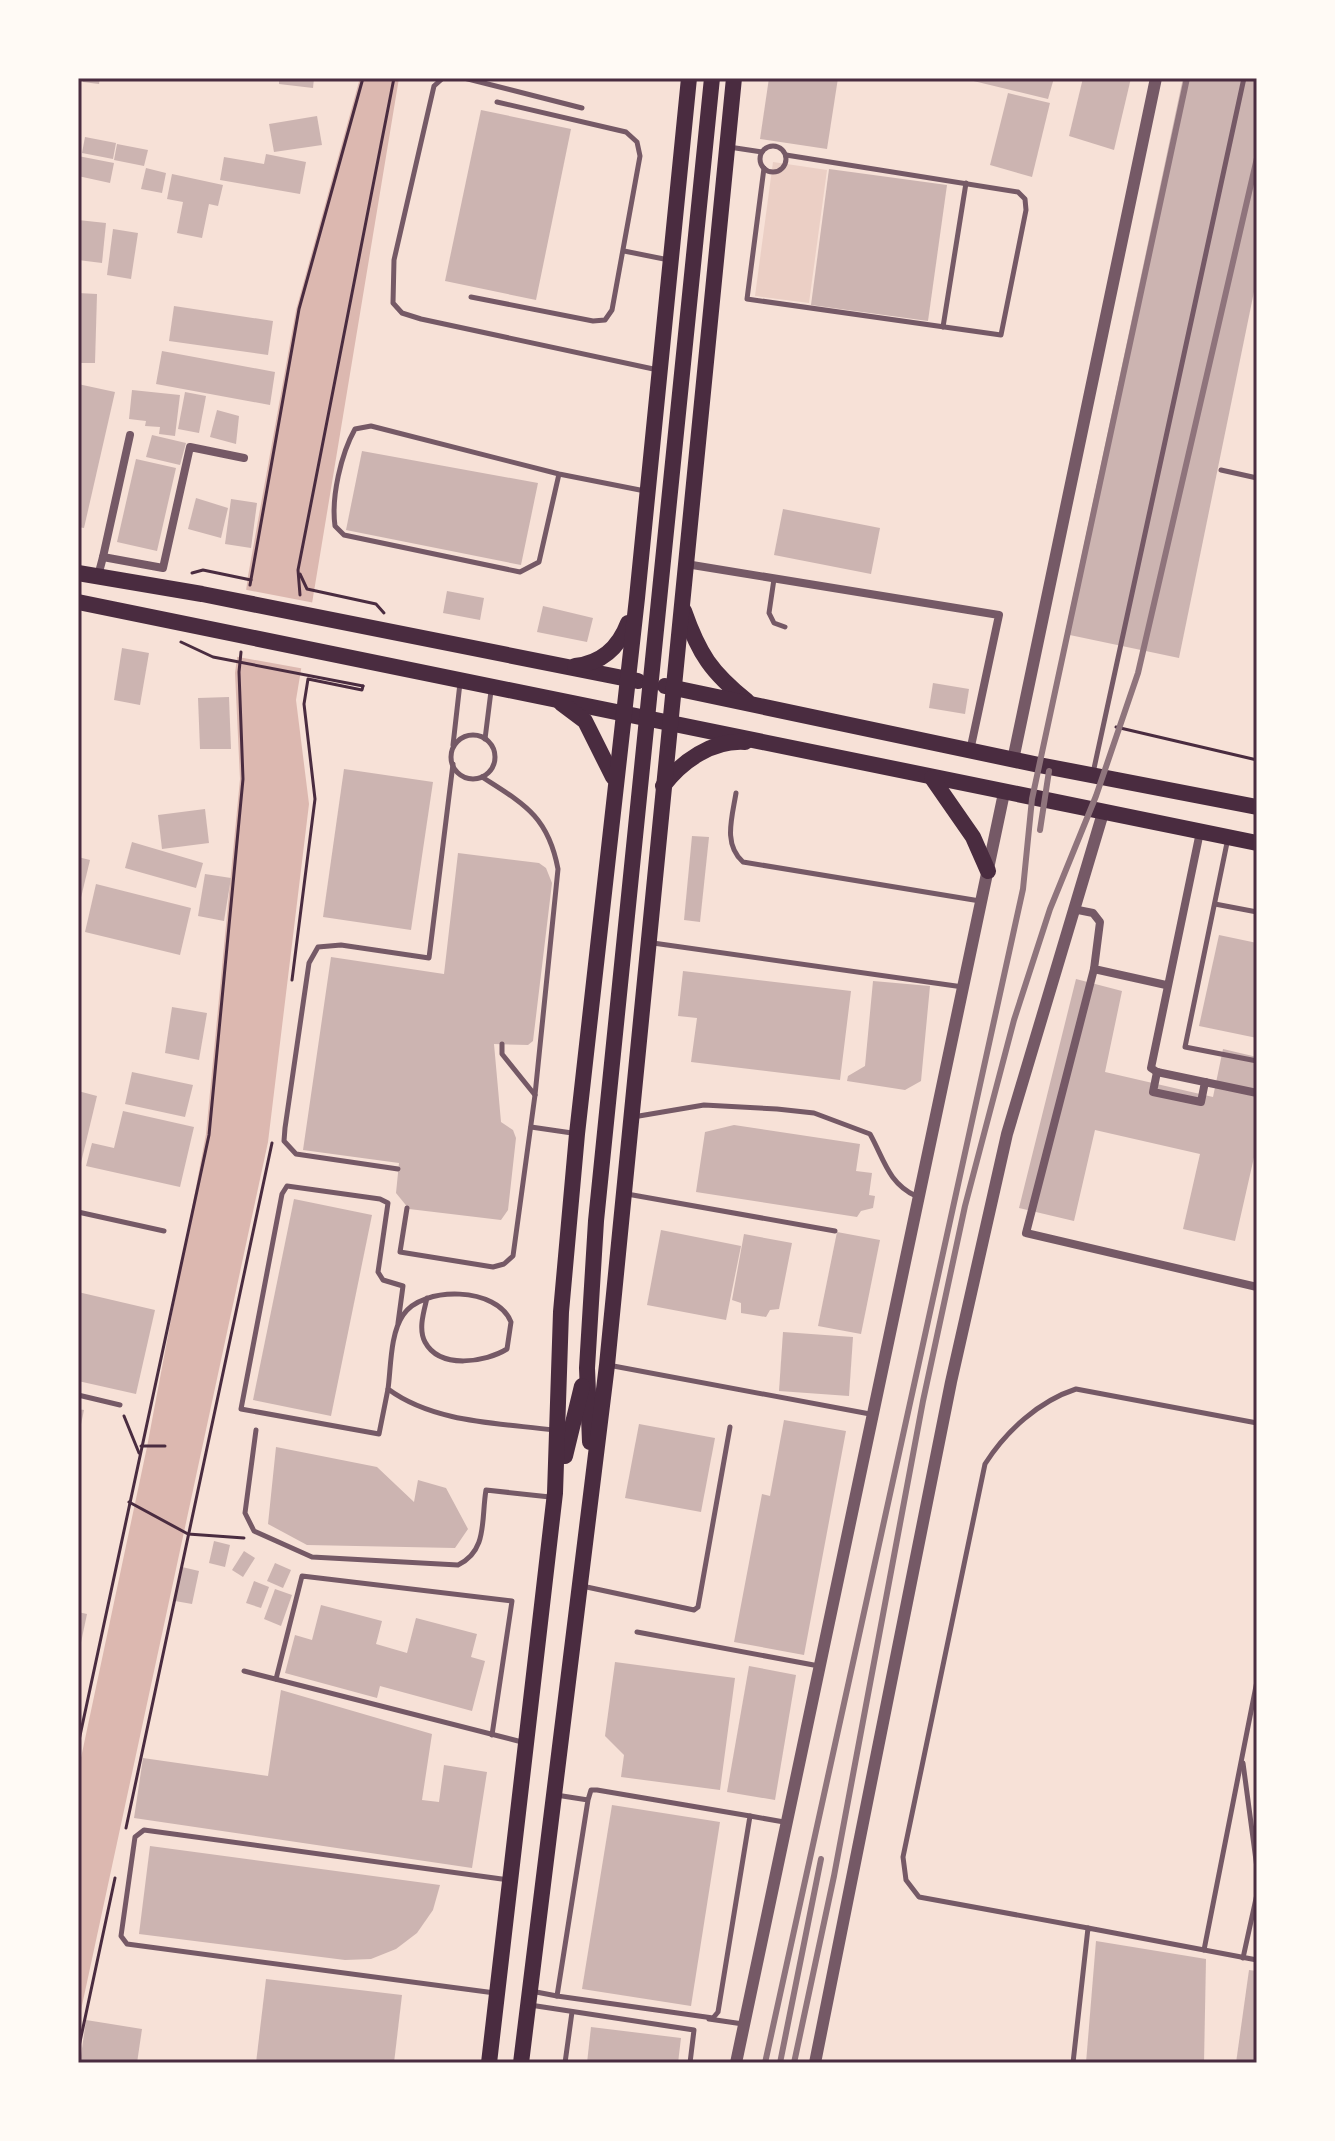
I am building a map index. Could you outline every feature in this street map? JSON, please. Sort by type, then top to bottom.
[{"type":"main road","points":[[489,2063],[555,1495],[561,1312],[577,1134],[637,598],[689,78]]},
{"type":"main road","points":[[592,1494],[587,1368],[596,1221],[712,78]]},
{"type":"main road","points":[[521,2063],[626,1194],[669,722],[696,481],[734,78]]},
{"type":"main road","points":[[650,471],[655,486],[664,494],[677,495],[689,491],[696,481]]},
{"type":"main road","points":[[78,573],[130,580],[430,638],[1013,760],[1257,807]]},
{"type":"main road","points":[[566,667],[584,665],[617,646],[637,598]]},
{"type":"main road","points":[[78,602],[1257,843]]},
{"type":"main road","points":[[682,605],[697,649],[726,684],[752,704]]},
{"type":"main road","points":[[553,698],[585,721],[601,748],[615,782]]},
{"type":"main road","points":[[663,786],[677,767],[703,751],[739,741],[774,744]]},
{"type":"main road","points":[[932,778],[973,837],[988,871]]},
{"type":"main road","points":[[600,930],[612,915],[621,912],[639,918],[649,938]]},
{"type":"main road","points":[[555,1495],[587,1368]]},
{"type":"street","points":[[1013,760],[1156,78]]},
{"type":"street","points":[[98,576],[130,435]]},
{"type":"street","points":[[103,557],[163,568],[190,447],[244,458]]},
{"type":"street","points":[[686,564],[999,615],[970,751]]},
{"type":"street","points":[[736,2063],[1004,793]]},
{"type":"street","points":[[815,2063],[954,1367],[1007,1134],[1103,813]]},
{"type":"street","points":[[1200,832],[1150,1062],[1157,1072],[1257,1093]]},
{"type":"street","points":[[1073,909],[1093,913],[1100,922],[1094,969],[1026,1233],[1257,1287]]},
{"type":"street","points":[[1094,969],[1166,985]]},
{"type":"street","points":[[1157,1072],[1153,1092],[1201,1102],[1205,1082]]},
{"type":"lane","points":[[443,78],[434,86],[398,245],[393,303],[402,313],[421,319],[659,370]]},
{"type":"lane","points":[[464,78],[582,108]]},
{"type":"lane","points":[[1092,775],[1244,78]]},
{"type":"lane","points":[[471,297],[605,320],[612,310],[640,156],[637,142],[626,132],[497,102]]},
{"type":"lane","points":[[728,147],[762,152],[773,145],[786,155],[1018,192],[1025,199],[1026,210],[1001,335],[747,299],[764,168],[762,152]]},
{"type":"lane","points":[[764,168],[771,172],[780,170],[786,164],[786,155]]},
{"type":"lane","points":[[943,327],[966,183]]},
{"type":"lane","points":[[624,251],[670,260]]},
{"type":"lane","points":[[559,474],[539,562],[520,572],[344,535],[335,526],[333,513],[347,443],[355,429],[371,426],[559,474],[648,492]]},
{"type":"lane","points":[[1221,470],[1257,478]]},
{"type":"lane","points":[[774,578],[769,613],[774,623],[785,627]]},
{"type":"lane","points":[[398,1169],[296,1154],[284,1141],[285,1128],[309,963],[318,947],[341,945],[429,958],[453,764],[460,679]]},
{"type":"lane","points":[[485,739],[491,686]]},
{"type":"lane","points":[[452,750],[468,735],[485,739],[492,747],[494,761],[482,777]]},
{"type":"lane","points":[[407,1208],[400,1252],[493,1267],[504,1264],[513,1256],[535,1095],[558,869],[553,842],[536,815],[482,777],[462,775],[453,764]]},
{"type":"lane","points":[[736,793],[729,841],[733,853],[743,862],[982,901]]},
{"type":"lane","points":[[1228,837],[1185,1047],[1257,1061]]},
{"type":"lane","points":[[1215,904],[1257,912]]},
{"type":"lane","points":[[649,938],[963,987]]},
{"type":"lane","points":[[502,1044],[502,1054],[535,1095]]},
{"type":"lane","points":[[631,1117],[704,1105],[814,1113],[870,1134],[900,1189],[917,1196]]},
{"type":"lane","points":[[531,1127],[577,1134]]},
{"type":"lane","points":[[287,1186],[380,1199],[388,1203],[378,1272],[383,1280],[403,1286],[388,1389],[379,1434],[241,1409],[282,1194],[287,1186]]},
{"type":"lane","points":[[626,1194],[835,1231]]},
{"type":"lane","points":[[78,1212],[164,1231]]},
{"type":"lane","points":[[398,1323],[413,1304],[427,1298],[459,1294],[502,1308],[511,1322],[507,1349],[491,1359],[461,1361],[441,1356],[426,1344],[422,1333],[427,1298]]},
{"type":"lane","points":[[607,1365],[873,1414]]},
{"type":"lane","points":[[388,1389],[422,1408],[473,1420],[559,1431]]},
{"type":"lane","points":[[1257,1423],[1076,1389],[1056,1396],[1001,1439],[985,1464],[903,1857],[906,1880],[919,1897],[1257,1960]]},
{"type":"lane","points":[[78,1395],[120,1405]]},
{"type":"lane","points":[[581,1586],[694,1610],[698,1607],[730,1427]]},
{"type":"lane","points":[[256,1430],[245,1513],[248,1524],[254,1531],[312,1557],[458,1565],[471,1559],[480,1546],[486,1490],[555,1495]]},
{"type":"lane","points":[[276,1679],[302,1576],[512,1601],[492,1735]]},
{"type":"lane","points":[[637,1632],[820,1667]]},
{"type":"lane","points":[[244,1671],[524,1742]]},
{"type":"lane","points":[[1204,1950],[1257,1681]]},
{"type":"lane","points":[[1242,1758],[1257,1868]]},
{"type":"lane","points":[[557,1996],[591,1790],[786,1823]]},
{"type":"lane","points":[[555,1795],[588,1800]]},
{"type":"lane","points":[[706,2019],[718,2012],[750,1816]]},
{"type":"lane","points":[[496,1993],[127,1944],[121,1936],[135,1837],[144,1830],[512,1880]]},
{"type":"lane","points":[[1243,1958],[1257,1894]]},
{"type":"lane","points":[[1073,2063],[1088,1928]]},
{"type":"lane","points":[[530,1998],[557,1996],[744,2024]]},
{"type":"lane","points":[[530,1998],[572,2012],[694,2030],[690,2063]]},
{"type":"lane","points":[[565,2063],[572,2012]]},
{"type":"path","points":[[249,595],[299,309],[363,78]]},
{"type":"path","points":[[300,603],[298,570],[394,78]]},
{"type":"path","points":[[188,574],[203,570],[251,580]]},
{"type":"path","points":[[298,570],[307,589],[376,604],[386,616]]},
{"type":"path","points":[[181,642],[213,657],[363,686],[362,690],[308,679]]},
{"type":"path","points":[[78,1745],[209,1135],[243,779],[239,672],[243,642]]},
{"type":"path","points":[[292,986],[315,799],[304,704],[308,679],[306,664]]},
{"type":"path","points":[[1112,726],[1257,760]]},
{"type":"path","points":[[125,1833],[272,1142]]},
{"type":"path","points":[[120,1405],[139,1453]]},
{"type":"path","points":[[141,1446],[165,1446]]},
{"type":"path","points":[[129,1501],[188,1534],[216,1538]]},
{"type":"path","points":[[78,2051],[118,1865]]},
{"type":"shaded area","points":[[360,78],[399,78],[296,700],[309,804],[268,1142],[78,2024],[78,1772],[147,1447],[206,1134],[240,779],[235,673],[248,576],[296,310]]},
{"type":"shaded area","points":[[773,162],[827,170],[809,303],[755,296]]},
{"type":"pier","points":[[242,589],[315,603],[305,669],[233,656]]},
{"type":"building","points":[[83,78],[100,78],[99,84],[83,82]]},
{"type":"building","points":[[279,78],[314,78],[313,88],[279,84]]},
{"type":"building","points":[[769,78],[838,78],[827,149],[760,139]]},
{"type":"building","points":[[961,78],[1054,78],[1048,99]]},
{"type":"building","points":[[1083,78],[1131,78],[1114,150],[1069,136]]},
{"type":"building","points":[[1183,78],[1257,78],[1257,277],[1179,658],[1065,634]]},
{"type":"building","points":[[1008,93],[1050,103],[1032,177],[990,165]]},
{"type":"building","points":[[481,110],[571,129],[536,300],[445,281]]},
{"type":"building","points":[[317,116],[322,145],[274,152],[269,124]]},
{"type":"building","points":[[85,137],[116,143],[113,159],[82,153]]},
{"type":"building","points":[[117,144],[148,150],[144,166],[114,160]]},
{"type":"building","points":[[266,154],[306,162],[300,194],[220,180],[224,157],[264,164]]},
{"type":"building","points":[[78,156],[114,163],[110,183],[78,176]]},
{"type":"building","points":[[146,168],[166,173],[162,193],[141,189]]},
{"type":"building","points":[[829,169],[947,185],[928,321],[811,305]]},
{"type":"building","points":[[172,174],[223,185],[218,206],[209,204],[202,238],[177,233],[183,202],[167,199]]},
{"type":"building","points":[[78,220],[106,223],[102,263],[78,260]]},
{"type":"building","points":[[113,229],[138,233],[131,279],[107,275]]},
{"type":"building","points":[[78,293],[97,294],[95,363],[78,363]]},
{"type":"building","points":[[174,306],[273,321],[268,355],[169,341]]},
{"type":"building","points":[[162,351],[275,372],[270,405],[156,384]]},
{"type":"building","points":[[78,384],[115,392],[84,528],[78,527]]},
{"type":"building","points":[[132,390],[180,395],[175,436],[159,434],[160,427],[145,426],[146,421],[129,419]]},
{"type":"building","points":[[185,392],[206,396],[199,433],[178,429]]},
{"type":"building","points":[[217,410],[239,416],[236,444],[210,437]]},
{"type":"building","points":[[152,435],[186,443],[180,465],[146,457]]},
{"type":"building","points":[[362,451],[538,483],[521,565],[346,530]]},
{"type":"building","points":[[136,459],[176,468],[157,551],[117,542]]},
{"type":"building","points":[[196,498],[228,508],[221,538],[188,529]]},
{"type":"building","points":[[231,499],[257,503],[251,548],[225,544]]},
{"type":"building","points":[[783,509],[880,528],[871,574],[774,555]]},
{"type":"building","points":[[447,591],[484,598],[480,620],[443,613]]},
{"type":"building","points":[[543,606],[593,618],[587,642],[537,632]]},
{"type":"building","points":[[122,648],[149,653],[140,705],[114,700]]},
{"type":"building","points":[[933,683],[969,689],[965,714],[929,708]]},
{"type":"building","points":[[229,697],[231,749],[200,749],[198,698]]},
{"type":"building","points":[[344,769],[433,782],[411,930],[323,917]]},
{"type":"building","points":[[205,809],[209,843],[162,849],[158,815]]},
{"type":"building","points":[[692,836],[709,837],[700,922],[684,920]]},
{"type":"building","points":[[132,842],[203,863],[196,888],[125,868]]},
{"type":"building","points":[[458,853],[539,863],[546,868],[552,883],[533,1041],[528,1045],[494,1044],[501,1122],[513,1130],[516,1138],[508,1210],[501,1220],[409,1209],[396,1193],[399,1163],[303,1150],[331,957],[444,974]]},
{"type":"building","points":[[78,857],[90,860],[79,906],[78,906]]},
{"type":"building","points":[[205,874],[231,878],[224,921],[198,916]]},
{"type":"building","points":[[96,884],[191,908],[180,955],[85,932]]},
{"type":"building","points":[[1219,935],[1257,943],[1257,1038],[1199,1026]]},
{"type":"building","points":[[683,971],[851,991],[840,1080],[691,1062],[697,1018],[678,1016]]},
{"type":"building","points":[[1076,979],[1122,991],[1105,1072],[1213,1097],[1223,1049],[1257,1057],[1257,1144],[1235,1241],[1183,1229],[1200,1154],[1095,1130],[1074,1221],[1019,1208]]},
{"type":"building","points":[[873,981],[930,986],[921,1081],[905,1090],[847,1081],[848,1076],[865,1066]]},
{"type":"building","points":[[172,1007],[207,1013],[199,1060],[165,1053]]},
{"type":"building","points":[[132,1072],[193,1085],[185,1117],[125,1104]]},
{"type":"building","points":[[78,1091],[97,1096],[79,1171],[78,1171]]},
{"type":"building","points":[[123,1111],[194,1127],[180,1187],[86,1166],[92,1143],[114,1148]]},
{"type":"building","points":[[734,1125],[860,1144],[856,1171],[872,1173],[869,1195],[875,1196],[873,1208],[861,1211],[857,1217],[696,1192],[705,1132]]},
{"type":"building","points":[[294,1199],[372,1215],[331,1416],[253,1400]]},
{"type":"building","points":[[661,1230],[741,1246],[726,1320],[647,1305]]},
{"type":"building","points":[[837,1232],[880,1240],[861,1334],[818,1326]]},
{"type":"building","points":[[744,1234],[792,1243],[779,1309],[770,1310],[766,1317],[741,1313],[741,1303],[732,1300]]},
{"type":"building","points":[[78,1292],[155,1310],[136,1394],[78,1381]]},
{"type":"building","points":[[783,1332],[853,1337],[849,1396],[779,1391]]},
{"type":"building","points":[[78,1409],[84,1410],[79,1434],[78,1434]]},
{"type":"building","points":[[784,1420],[846,1431],[804,1655],[734,1642],[762,1494],[770,1496]]},
{"type":"building","points":[[639,1424],[715,1438],[701,1512],[625,1498]]},
{"type":"building","points":[[276,1447],[377,1467],[414,1502],[418,1480],[446,1488],[468,1529],[455,1548],[307,1545],[268,1524]]},
{"type":"building","points":[[214,1541],[230,1545],[225,1567],[209,1563]]},
{"type":"building","points":[[244,1551],[255,1558],[243,1577],[232,1570]]},
{"type":"building","points":[[275,1563],[291,1570],[283,1588],[267,1581]]},
{"type":"building","points":[[182,1567],[199,1571],[192,1604],[175,1601]]},
{"type":"building","points":[[254,1581],[269,1587],[261,1608],[246,1603]]},
{"type":"building","points":[[275,1589],[292,1595],[281,1626],[264,1619]]},
{"type":"building","points":[[321,1605],[382,1621],[376,1644],[407,1653],[416,1618],[477,1634],[471,1657],[485,1661],[472,1711],[380,1686],[377,1698],[285,1673],[295,1635],[312,1640]]},
{"type":"building","points":[[78,1612],[87,1614],[79,1652],[78,1652]]},
{"type":"building","points":[[615,1662],[735,1678],[720,1790],[621,1777],[624,1755],[605,1736]]},
{"type":"building","points":[[749,1666],[796,1675],[775,1800],[727,1792]]},
{"type":"building","points":[[281,1690],[432,1734],[422,1800],[439,1802],[444,1765],[487,1772],[472,1868],[134,1818],[143,1758],[268,1776]]},
{"type":"building","points":[[612,1805],[720,1822],[691,2006],[582,1989]]},
{"type":"building","points":[[150,1846],[440,1885],[433,1910],[417,1933],[396,1949],[371,1959],[345,1960],[139,1934]]},
{"type":"building","points":[[1096,1941],[1206,1959],[1204,2063],[1086,2063]]},
{"type":"building","points":[[1249,1970],[1257,1971],[1257,2063],[1236,2063]]},
{"type":"building","points":[[266,1979],[402,1995],[394,2063],[256,2063]]},
{"type":"building","points":[[86,2020],[142,2029],[137,2063],[80,2063]]},
{"type":"building","points":[[591,2027],[681,2038],[678,2063],[587,2063]]},
{"type":"railway","points":[[765,2063],[1023,889],[1032,799],[1187,78]]},
{"type":"railway","points":[[794,2063],[834,1876],[923,1401],[965,1206],[1014,1020],[1050,909],[1096,796],[1138,673],[1257,158]]},
{"type":"railway","points":[[1040,830],[1049,771]]},
{"type":"railway","points":[[780,2063],[821,1859]]}]
